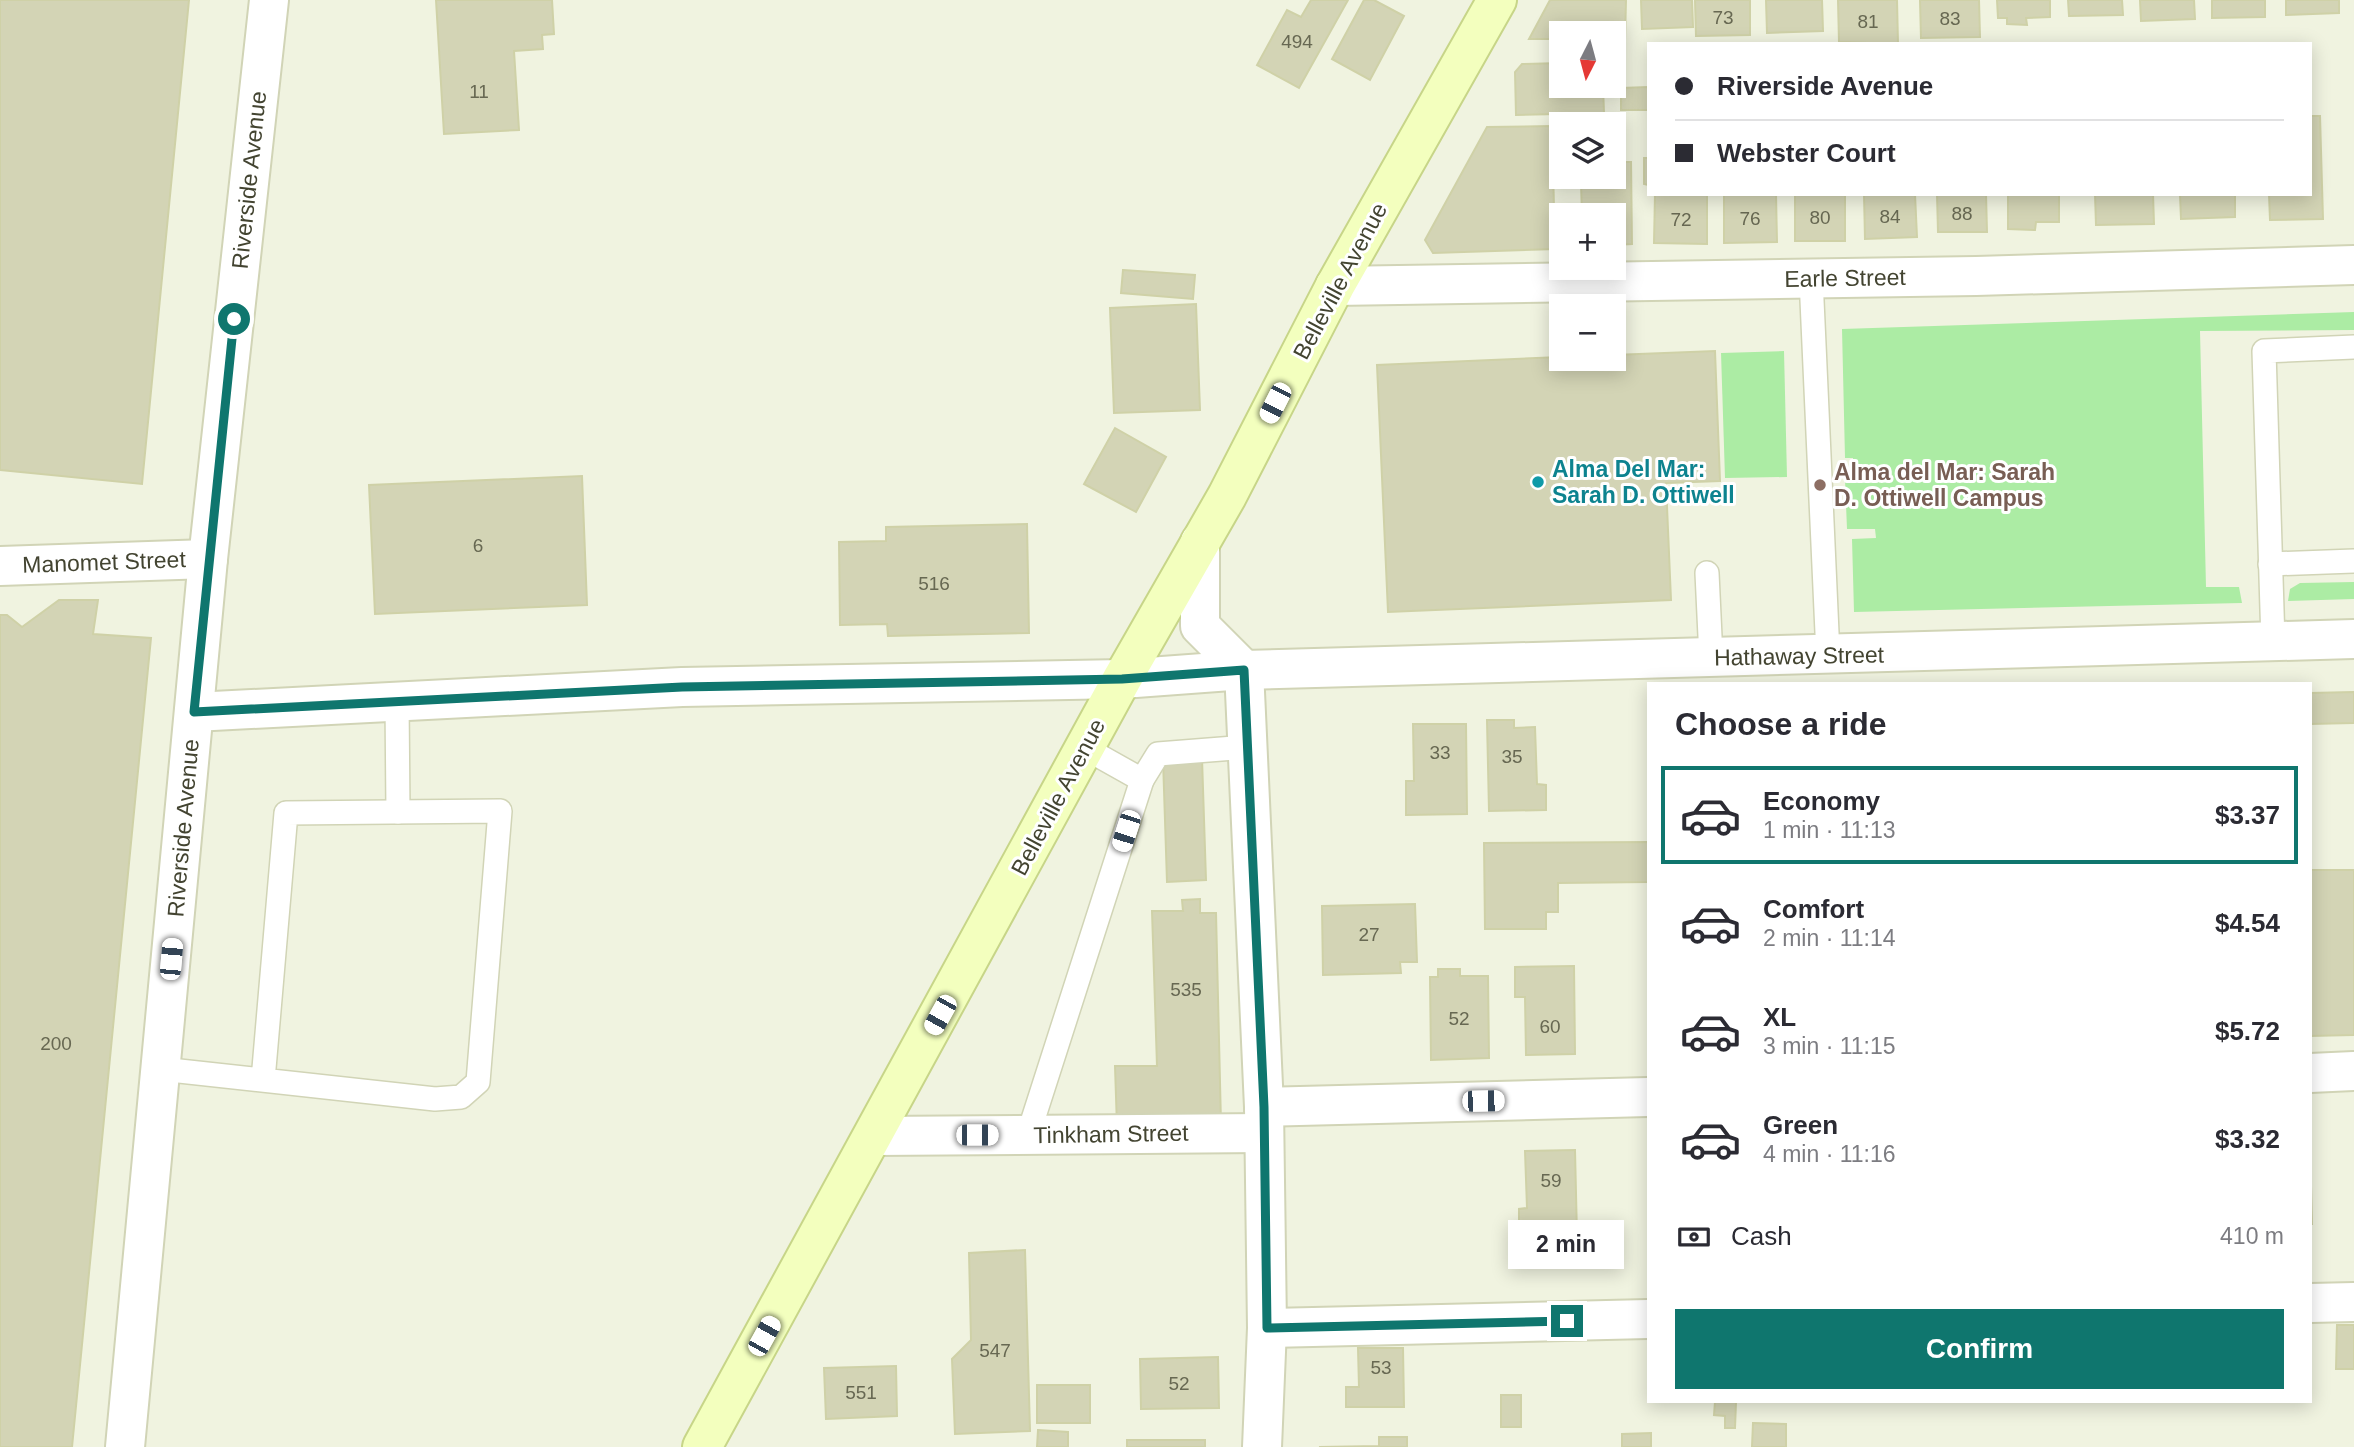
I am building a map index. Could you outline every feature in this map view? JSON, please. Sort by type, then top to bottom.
[{"type":"main road","name":"Belleville Avenue","points":[[702,1447],[1122,679],[1200,542],[1335,286],[1497,0]]},
{"type":"street","name":"Riverside Avenue","points":[[125,1447],[208,559],[269,0]]},
{"type":"street","name":"Earle Street","points":[[1335,286],[2354,265]]},
{"type":"street","points":[[1200,542],[1200,626],[1244,670],[1264,1120],[1267,1395],[1262,1447]]},
{"type":"street","name":"Manomet Street","points":[[0,566],[208,559]]},
{"type":"street","name":"Hathaway Street","points":[[194,712],[682,687],[1122,679],[1244,670],[2354,639]]},
{"type":"street","points":[[2312,1073],[2354,1071]]},
{"type":"street","name":"Tinkham Street","points":[[874,1136],[1028,1135],[1647,1097]]},
{"type":"street","points":[[2312,1303],[2354,1302]]},
{"type":"street","points":[[1267,1328],[1647,1319]]},
{"type":"lane","points":[[1811,278],[1828,655]]},
{"type":"lane","points":[[2273,642],[2264,351],[2354,347]]},
{"type":"lane","points":[[2270,564],[2354,561]]},
{"type":"lane","points":[[1707,573],[1711,658]]},
{"type":"lane","points":[[397,701],[398,812]]},
{"type":"lane","points":[[1028,1135],[1142,780],[1158,754],[1247,747]]},
{"type":"lane","points":[[1085,748],[1142,780]]},
{"type":"lane","points":[[161,1069],[435,1099],[461,1097],[478,1082],[500,811],[286,813],[263,1080]]},
{"type":"green space","points":[[2354,312],[2354,330],[2200,331],[2206,587],[2239,587],[2242,603],[1854,612],[1852,539],[1876,538],[1875,529],[1847,529],[1845,480],[1853,480],[1853,458],[1845,458],[1842,329]]},
{"type":"green space","points":[[1784,351],[1787,477],[1725,478],[1721,353]]},
{"type":"green space","points":[[2354,582],[2354,599],[2288,601],[2290,589],[2300,583]]},
{"type":"building","points":[[0,0],[189,0],[142,484],[0,470]]},
{"type":"building","points":[[436,0],[552,0],[554,34],[542,35],[543,49],[514,51],[519,130],[444,134]]},
{"type":"building","points":[[1311,0],[1348,0],[1299,88],[1257,65],[1287,10],[1301,17]]},
{"type":"building","points":[[1364,0],[1374,0],[1404,16],[1370,80],[1332,59]]},
{"type":"building","points":[[1550,0],[1626,0],[1625,21],[1549,21],[1549,39],[1529,39]]},
{"type":"building","points":[[1641,0],[1692,0],[1693,27],[1642,29]]},
{"type":"building","points":[[1695,0],[1750,0],[1750,35],[1696,36]]},
{"type":"building","points":[[1766,0],[1822,0],[1823,31],[1767,33]]},
{"type":"building","points":[[1838,0],[1897,0],[1898,42],[1839,42]]},
{"type":"building","points":[[1920,0],[1979,0],[1980,37],[1921,38]]},
{"type":"building","points":[[1997,0],[2050,0],[2050,17],[2026,18],[2027,25],[2007,24],[2007,18],[1998,18]]},
{"type":"building","points":[[2068,0],[2122,0],[2123,15],[2069,16]]},
{"type":"building","points":[[2140,0],[2194,0],[2195,19],[2141,21]]},
{"type":"building","points":[[2212,0],[2265,0],[2265,17],[2212,18]]},
{"type":"building","points":[[2286,0],[2339,0],[2339,13],[2286,15]]},
{"type":"building","points":[[1549,63],[1549,98],[1603,98],[1604,112],[1516,115],[1515,72],[1522,64]]},
{"type":"building","points":[[1647,87],[1647,110],[1621,110],[1621,98],[1626,98],[1626,88]]},
{"type":"building","points":[[2312,116],[2320,116],[2323,219],[2270,220],[2269,196],[2312,196]]},
{"type":"building","points":[[1549,126],[1549,189],[1554,189],[1554,203],[1549,203],[1549,249],[1433,253],[1425,240],[1487,127]]},
{"type":"building","points":[[1644,158],[1647,158],[1647,185],[1644,184]]},
{"type":"building","points":[[1626,162],[1631,162],[1632,244],[1626,244],[1626,203],[1582,203],[1581,189],[1626,189]]},
{"type":"building","points":[[1655,196],[1707,196],[1707,244],[1654,243]]},
{"type":"building","points":[[1724,196],[1776,196],[1777,242],[1724,243]]},
{"type":"building","points":[[1795,196],[1845,196],[1845,241],[1795,241]]},
{"type":"building","points":[[1864,196],[1915,196],[1917,237],[1865,239]]},
{"type":"building","points":[[1937,196],[1986,196],[1987,232],[1938,232]]},
{"type":"building","points":[[2008,196],[2059,196],[2059,222],[2036,222],[2035,230],[2008,229]]},
{"type":"building","points":[[2095,196],[2153,196],[2154,224],[2096,225]]},
{"type":"building","points":[[2180,196],[2235,196],[2235,217],[2181,219]]},
{"type":"building","points":[[1123,270],[1195,275],[1193,299],[1121,293]]},
{"type":"building","points":[[1196,304],[1200,410],[1114,413],[1110,308]]},
{"type":"building","name":"Alma Del Mar: Sarah D. Ottiwell","points":[[1715,351],[1720,481],[1666,483],[1671,600],[1388,612],[1377,365],[1549,358],[1549,371],[1626,371],[1626,355]]},
{"type":"building","points":[[1115,428],[1166,457],[1136,512],[1084,484]]},
{"type":"building","points":[[582,476],[587,605],[375,614],[369,485]]},
{"type":"building","points":[[1027,524],[1029,633],[888,636],[887,624],[840,625],[839,542],[886,541],[886,527]]},
{"type":"building","points":[[59,600],[98,600],[93,634],[151,638],[72,1447],[0,1447],[0,615],[7,615],[22,627]]},
{"type":"building","points":[[2354,692],[2354,723],[2312,724],[2312,693]]},
{"type":"building","points":[[1487,720],[1514,720],[1514,728],[1535,727],[1537,784],[1546,785],[1546,810],[1489,811]]},
{"type":"building","points":[[1413,724],[1466,724],[1467,814],[1406,815],[1406,781],[1414,781]]},
{"type":"building","points":[[1202,758],[1206,880],[1167,882],[1163,759]]},
{"type":"building","points":[[1647,842],[1647,882],[1558,883],[1558,912],[1546,912],[1546,929],[1485,929],[1484,843]]},
{"type":"building","points":[[2312,870],[2354,870],[2354,1035],[2312,1036]]},
{"type":"building","points":[[1200,899],[1200,913],[1216,913],[1221,1124],[1117,1127],[1115,1066],[1157,1066],[1152,911],[1183,911],[1182,900]]},
{"type":"building","points":[[1415,904],[1417,962],[1400,962],[1401,973],[1323,975],[1322,906]]},
{"type":"building","points":[[1574,966],[1575,1054],[1526,1055],[1525,997],[1515,997],[1515,967]]},
{"type":"building","points":[[1438,969],[1460,969],[1460,976],[1488,976],[1489,1058],[1431,1060],[1430,977],[1438,977]]},
{"type":"building","points":[[1575,1150],[1577,1236],[1519,1238],[1519,1209],[1527,1208],[1525,1151]]},
{"type":"building","points":[[1025,1250],[1030,1431],[955,1434],[952,1359],[971,1340],[969,1253]]},
{"type":"building","points":[[2337,1325],[2354,1325],[2354,1369],[2336,1369]]},
{"type":"building","points":[[1358,1348],[1403,1348],[1404,1407],[1346,1407],[1346,1387],[1359,1387]]},
{"type":"building","points":[[1218,1357],[1219,1408],[1141,1409],[1140,1359]]},
{"type":"building","points":[[896,1366],[897,1416],[826,1419],[824,1368]]},
{"type":"building","points":[[1037,1385],[1090,1385],[1090,1423],[1037,1423]]},
{"type":"building","points":[[1501,1395],[1521,1395],[1521,1427],[1501,1427]]},
{"type":"building","points":[[1715,1403],[1736,1403],[1735,1428],[1725,1428],[1725,1416],[1714,1415]]},
{"type":"building","points":[[1753,1423],[1786,1424],[1786,1447],[1752,1447]]},
{"type":"building","points":[[1038,1430],[1068,1432],[1068,1447],[1037,1447]]},
{"type":"building","points":[[1651,1433],[1651,1447],[1622,1447],[1622,1434]]},
{"type":"building","points":[[1379,1437],[1407,1437],[1407,1447],[1319,1447],[1379,1446]]},
{"type":"building","points":[[1127,1440],[1205,1440],[1205,1447],[1127,1447]]},
{"type":"place","name":"Alma Del Mar: Sarah D. Ottiwell","points":[[1538,482]]},
{"type":"place","name":"Alma del Mar: Sarah D. Ottiwell Campus","points":[[1820,485]]},
{"type":"route","points":[[234,319],[194,712],[682,687],[1122,679],[1244,670],[1264,1107],[1267,1328],[1567,1321]]}]
